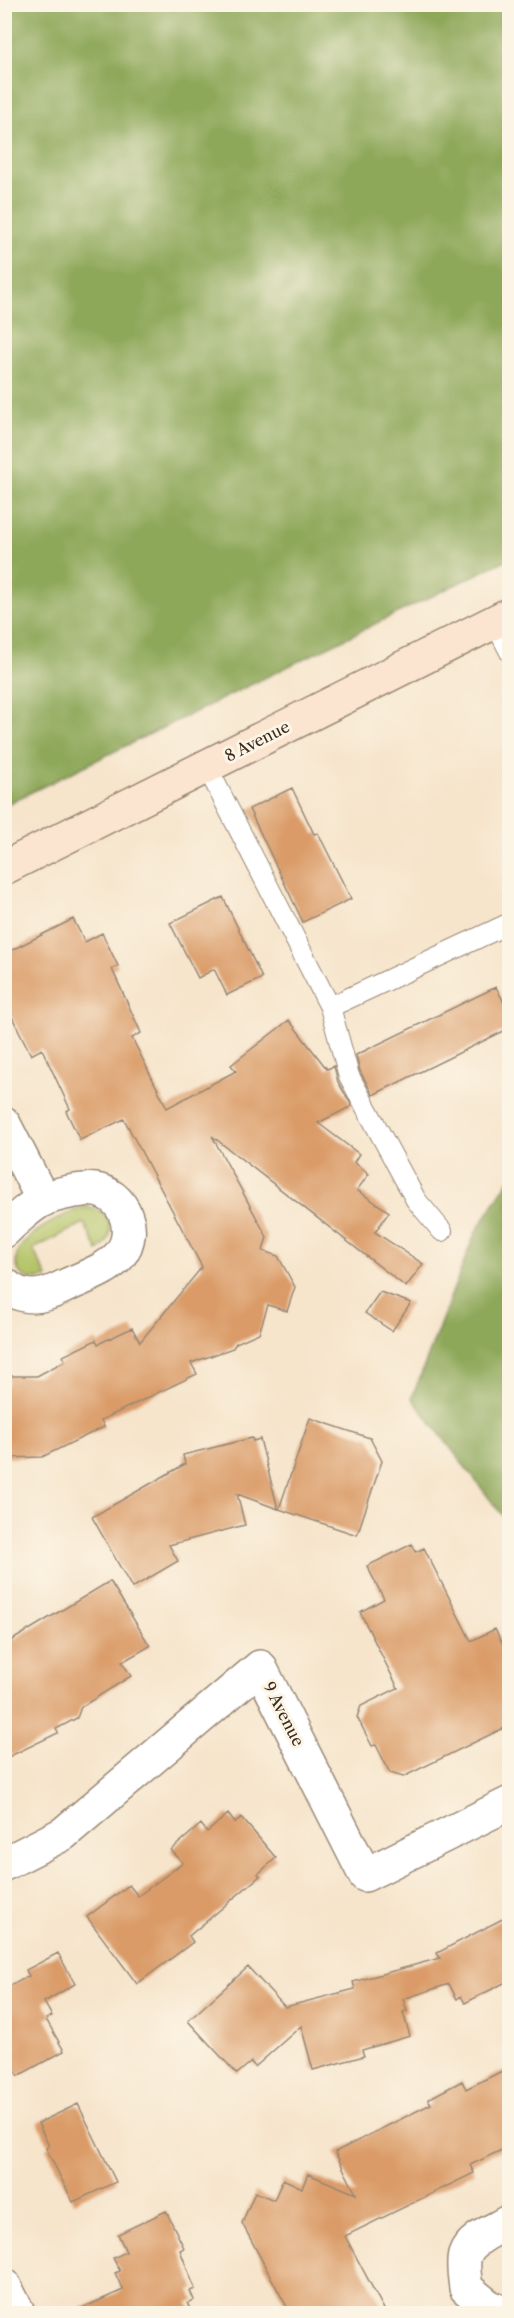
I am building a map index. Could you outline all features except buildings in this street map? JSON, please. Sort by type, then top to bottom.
[{"type":"main road","name":"8 Avenue","points":[[4,868],[502,618]]},
{"type":"street","points":[[4,1124],[42,1200]]},
{"type":"street","points":[[4,1231],[42,1200],[85,1189],[98,1190],[111,1196],[121,1205],[127,1217],[129,1231],[126,1244],[108,1265],[40,1296],[22,1295],[4,1284]]},
{"type":"street","name":"9 Avenue","points":[[4,1864],[63,1834],[260,1667],[365,1875],[510,1803]]},
{"type":"street","points":[[506,2313],[488,2306],[466,2288],[465,2255],[476,2240],[510,2221]]},
{"type":"street","points":[[4,2285],[19,2313]]},
{"type":"lane","points":[[502,618],[510,652]]},
{"type":"lane","points":[[207,767],[330,1007],[349,1076],[416,1200],[442,1231]]},
{"type":"lane","points":[[330,1007],[510,923]]},
{"type":"green space","points":[[5,4],[509,5],[510,558],[5,805]]},
{"type":"green space","points":[[509,1180],[510,1524],[412,1398],[475,1233]]},
{"type":"green space","points":[[86,1207],[101,1211],[110,1226],[107,1242],[98,1251],[84,1223],[33,1249],[47,1277],[33,1279],[20,1273],[16,1262],[18,1252],[34,1233]]}]
